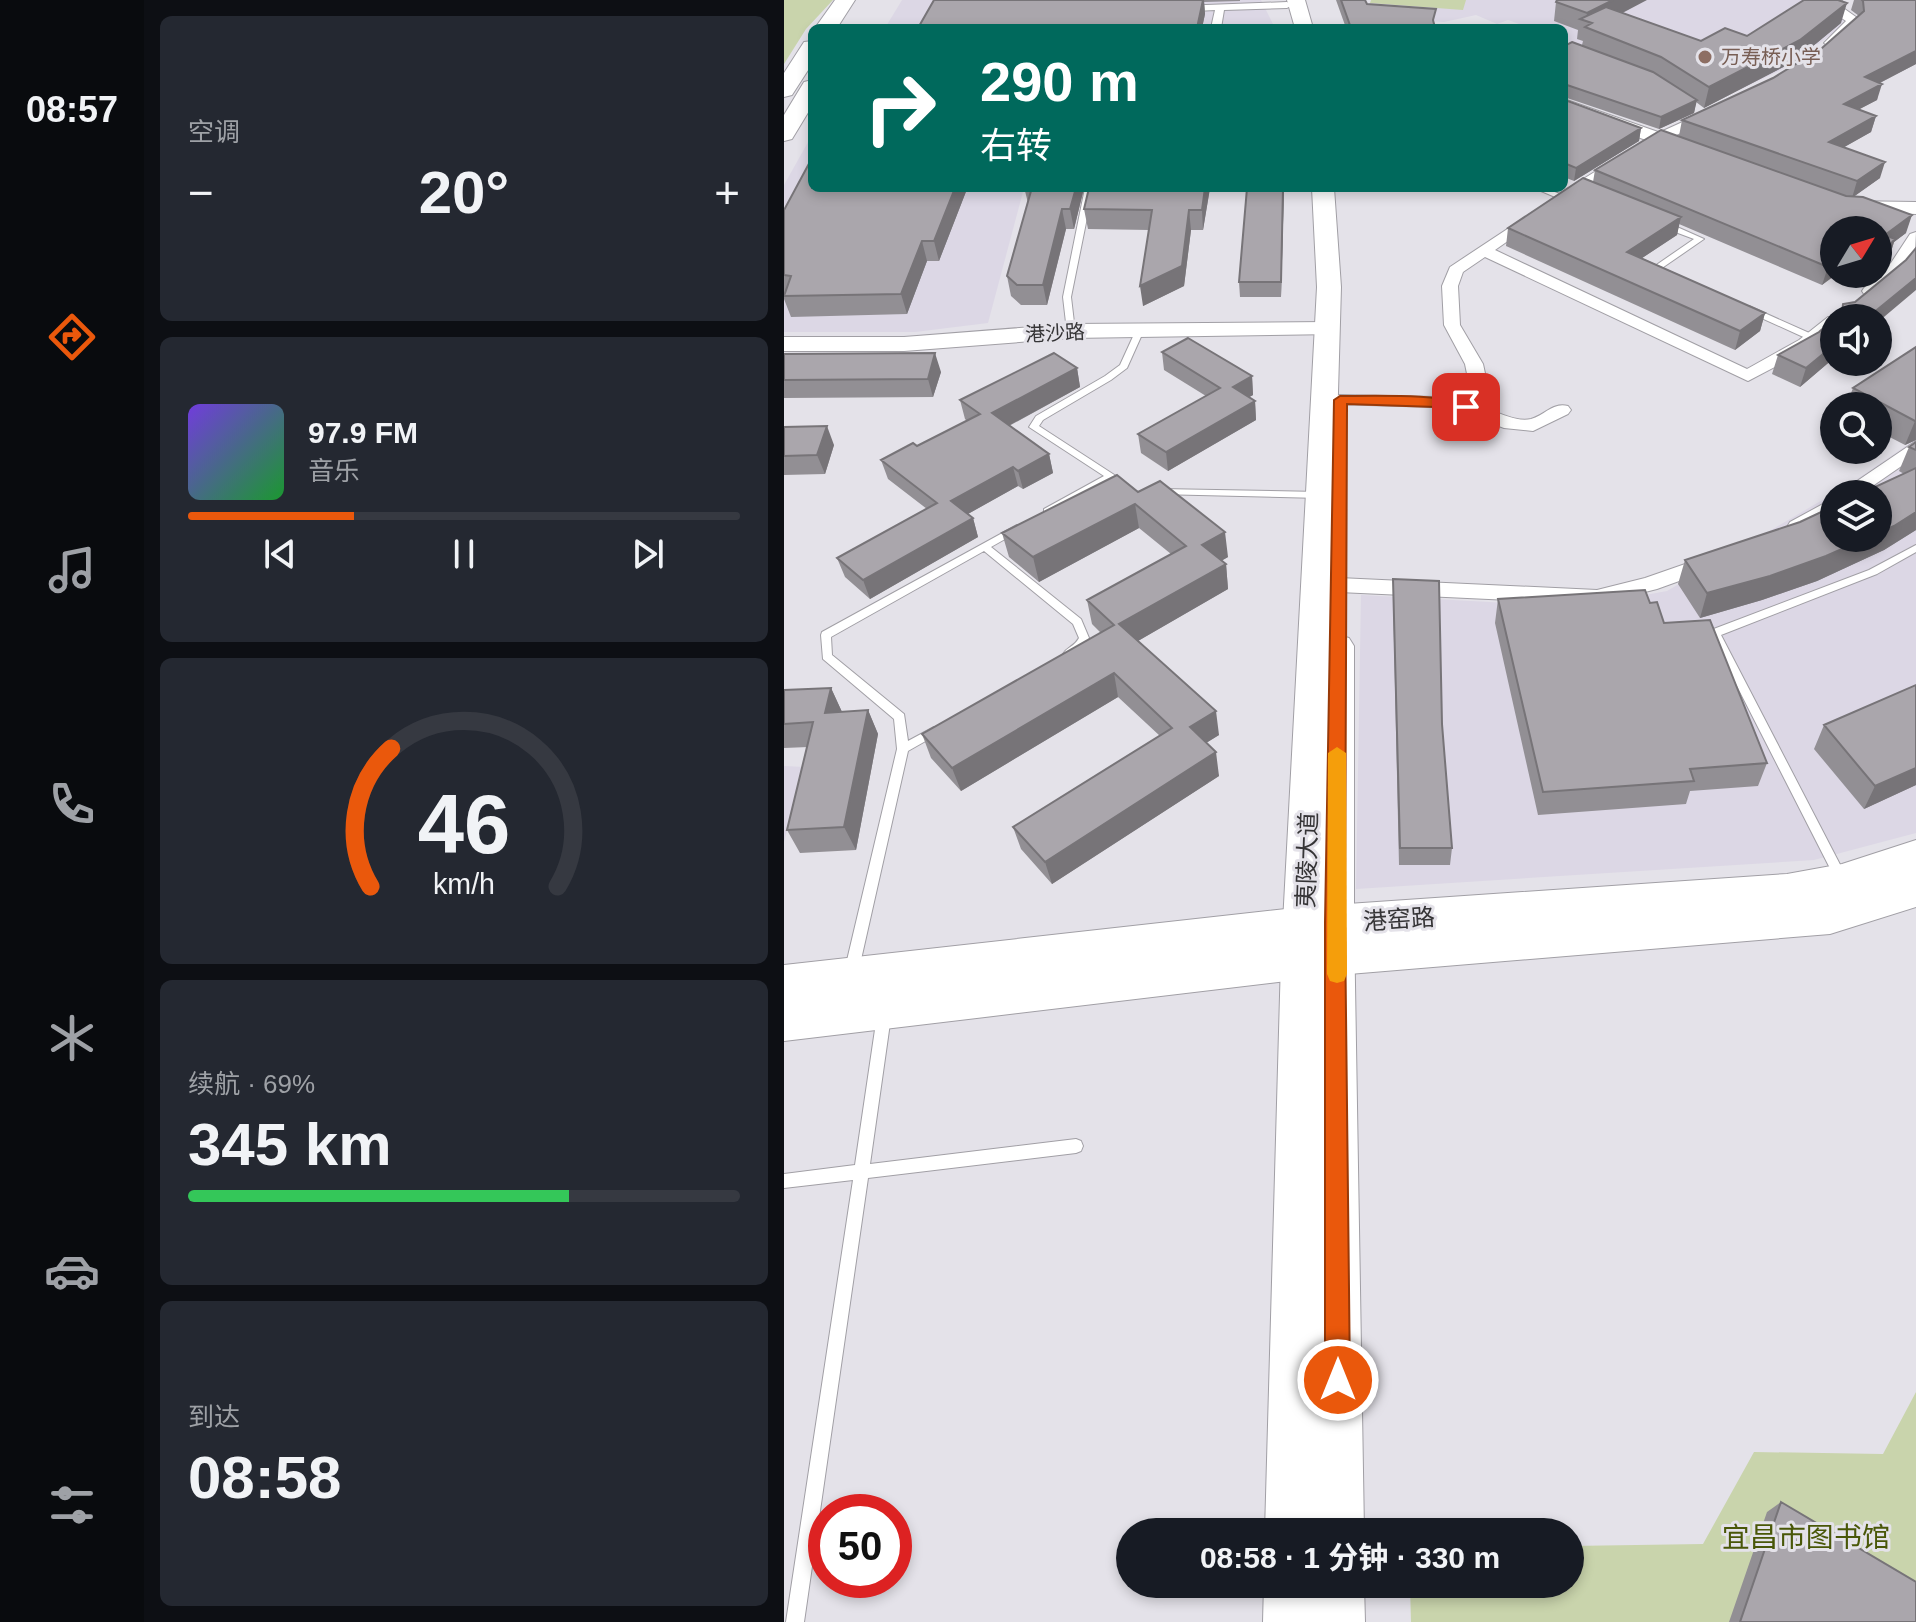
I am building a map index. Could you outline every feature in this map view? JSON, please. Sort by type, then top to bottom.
[{"type":"main road","points":[[1289,2],[1292,24]]},
{"type":"main road","points":[[1289,2],[1302,24]]},
{"type":"main road","points":[[831,24],[854,5]]},
{"type":"main road","points":[[784,90],[808,57]]},
{"type":"main road","points":[[784,134],[808,94]]},
{"type":"main road","name":"夷陵大道","points":[[1323,192],[1329,287],[1320,495],[1319,941],[1338,1518]]},
{"type":"main road","name":"夷陵大道","points":[[1292,1518],[1339,585],[1342,269],[1335,192]]},
{"type":"main road","name":"港窑路","points":[[784,984],[1319,941],[1787,891],[1842,881],[1916,857]]},
{"type":"main road","name":"港窑路","points":[[784,1021],[885,1009],[1319,941],[1830,916],[1916,890]]},
{"type":"main road","points":[[1290,1598],[1290,1622]]},
{"type":"main road","points":[[1338,1598],[1338,1622]]},
{"type":"street","points":[[1174,0],[1176,9],[1289,2]]},
{"type":"street","points":[[1822,50],[1852,24],[1852,20],[1832,6],[1836,0]]},
{"type":"street","points":[[1217,24],[1220,7]]},
{"type":"street","points":[[1568,105],[1717,159]]},
{"type":"street","points":[[1484,414],[1474,364],[1452,325],[1450,286],[1456,270],[1563,197],[1585,190],[1659,138],[1707,110]]},
{"type":"street","points":[[1834,202],[1849,207],[1916,208]]},
{"type":"street","points":[[1855,304],[1887,278],[1910,251],[1916,237]]},
{"type":"street","points":[[1484,251],[1748,376],[1820,332]]},
{"type":"street","name":"港沙路","points":[[784,344],[904,344],[1071,331],[1327,329]]},
{"type":"street","points":[[1340,400],[1436,402],[1466,407],[1504,422],[1533,425],[1562,410]]},
{"type":"street","points":[[1868,480],[1916,447]]},
{"type":"street","points":[[1781,534],[1820,514]]},
{"type":"street","points":[[1339,585],[1597,597],[1650,584],[1731,555]]},
{"type":"lane","points":[[1071,331],[1067,297],[1088,192]]},
{"type":"lane","points":[[1549,192],[1563,197]]},
{"type":"lane","points":[[1660,222],[1700,239],[1656,268],[1671,275]]},
{"type":"lane","points":[[1742,306],[1813,338]]},
{"type":"lane","points":[[850,979],[903,749],[900,717],[827,656],[826,635],[984,546],[1115,479],[1034,427],[1039,418],[1124,366],[1140,330]]},
{"type":"lane","points":[[1149,493],[1320,495]]},
{"type":"lane","points":[[984,546],[1077,622],[1084,638],[1079,648],[1052,664]]},
{"type":"lane","points":[[1842,881],[1715,633],[1873,572],[1916,548]]},
{"type":"lane","points":[[903,749],[944,725]]},
{"type":"lane","points":[[795,1622],[885,1009]]},
{"type":"lane","points":[[784,1181],[1076,1146]]},
{"type":"shaded area","points":[[902,0],[1261,0],[1273,24],[887,24]]},
{"type":"shaded area","name":"万寿桥小学","points":[[1371,0],[1825,0],[1823,9],[1844,20],[1838,30],[1783,69],[1706,106],[1667,79],[1568,42],[1568,24],[1519,24],[1508,20],[1497,24],[1476,15],[1444,22],[1374,17]]},
{"type":"shaded area","points":[[808,142],[808,192],[1023,192],[988,323],[915,332],[784,332],[784,185]]},
{"type":"shaded area","points":[[1916,439],[1916,833],[1814,860],[1356,889],[1361,595],[1579,607],[1667,591],[1820,501],[1820,552],[1892,552],[1892,480],[1856,480],[1879,464],[1892,464],[1892,455]]},
{"type":"shaded area","points":[[784,766],[805,767],[784,842]]},
{"type":"green space","points":[[784,0],[833,0],[808,24],[784,64]]},
{"type":"green space","points":[[1371,0],[1466,0],[1463,10],[1370,3]]},
{"type":"green space","name":"宜昌市图书馆","points":[[1916,1392],[1916,1622],[1411,1622],[1410,1598],[1584,1598],[1584,1546],[1703,1544],[1754,1452],[1883,1454]]},
{"type":"building","points":[[934,0],[1203,0],[1198,24],[920,24]]},
{"type":"building","points":[[1341,0],[1436,9],[1434,24],[1350,24]]},
{"type":"building","points":[[1557,0],[1613,0],[1587,13]]},
{"type":"building","points":[[1804,0],[1847,3],[1800,40],[1709,87],[1661,57],[1585,27],[1592,23],[1580,19],[1606,7],[1701,41],[1725,28],[1747,36]]},
{"type":"building","points":[[1862,0],[1916,0],[1916,51],[1865,77],[1882,84],[1844,104],[1876,116],[1829,142],[1885,162],[1857,181],[1682,120],[1773,78],[1822,48],[1864,11]]},
{"type":"building","points":[[1572,42],[1653,72],[1697,100],[1661,117],[1568,85],[1568,44]]},
{"type":"building","points":[[1568,101],[1641,128],[1576,168],[1568,165]]},
{"type":"building","points":[[1661,130],[1846,196],[1863,197],[1912,215],[1892,230],[1892,216],[1820,216],[1820,264],[1595,170]]},
{"type":"building","points":[[808,165],[808,192],[953,192],[934,241],[922,241],[901,294],[784,296],[791,276],[784,275],[784,210]]},
{"type":"building","points":[[1583,178],[1681,217],[1627,252],[1765,313],[1740,331],[1508,228],[1562,192],[1568,192],[1568,188]]},
{"type":"building","points":[[1031,192],[1075,192],[1070,209],[1062,209],[1043,285],[1017,285],[1007,276]]},
{"type":"building","points":[[1088,192],[1204,192],[1202,210],[1189,210],[1182,266],[1140,286],[1152,210],[1084,209]]},
{"type":"building","points":[[1247,192],[1283,192],[1281,282],[1239,282]]},
{"type":"building","points":[[1916,248],[1916,278],[1884,304],[1843,304],[1855,302],[1872,288],[1892,288],[1892,272]]},
{"type":"building","points":[[1819,332],[1820,356],[1806,368],[1778,355]]},
{"type":"building","points":[[1188,338],[1252,376],[1233,387],[1255,401],[1166,452],[1138,434],[1220,388],[1162,352]]},
{"type":"building","points":[[1916,347],[1915,421],[1892,409],[1892,392],[1861,392],[1853,388],[1871,376],[1892,376],[1892,363]]},
{"type":"building","points":[[935,353],[928,379],[784,380],[784,354]]},
{"type":"building","points":[[1054,353],[1077,368],[992,413],[1049,454],[1018,471],[1013,467],[951,501],[973,518],[863,580],[837,558],[937,503],[881,460],[913,443],[917,446],[980,414],[960,400]]},
{"type":"building","points":[[827,426],[817,455],[784,456],[784,427]]},
{"type":"building","points":[[1916,468],[1916,512],[1892,527],[1892,480]]},
{"type":"building","points":[[1117,475],[1138,492],[1160,481],[1225,532],[1202,545],[1226,564],[1119,624],[1216,711],[1190,727],[1216,752],[1045,862],[1013,827],[1172,728],[1114,673],[952,768],[922,734],[1114,625],[1087,600],[1186,546],[1135,504],[1033,557],[1002,533]]},
{"type":"building","points":[[1820,513],[1820,552],[1835,552],[1770,576],[1707,593],[1685,560]]},
{"type":"building","points":[[1393,579],[1439,581],[1442,724],[1452,848],[1400,848]]},
{"type":"building","points":[[1645,590],[1650,603],[1657,602],[1664,623],[1710,620],[1767,763],[1690,769],[1694,781],[1543,792],[1498,599]]},
{"type":"building","points":[[1916,685],[1916,768],[1875,786],[1824,725]]},
{"type":"building","points":[[831,688],[825,713],[868,710],[844,827],[787,830],[813,722],[784,724],[784,690]]},
{"type":"building","name":"宜昌市图书馆","points":[[1781,1502],[1916,1582],[1916,1622],[1740,1622]]},
{"type":"slow traffic","points":[[1337,753],[1337,974]]},
{"type":"place","name":"万寿桥小学","points":[[1705,57]]},
{"type":"route","points":[[1338,1380],[1335,923],[1340,400],[1436,402],[1466,407]]}]
